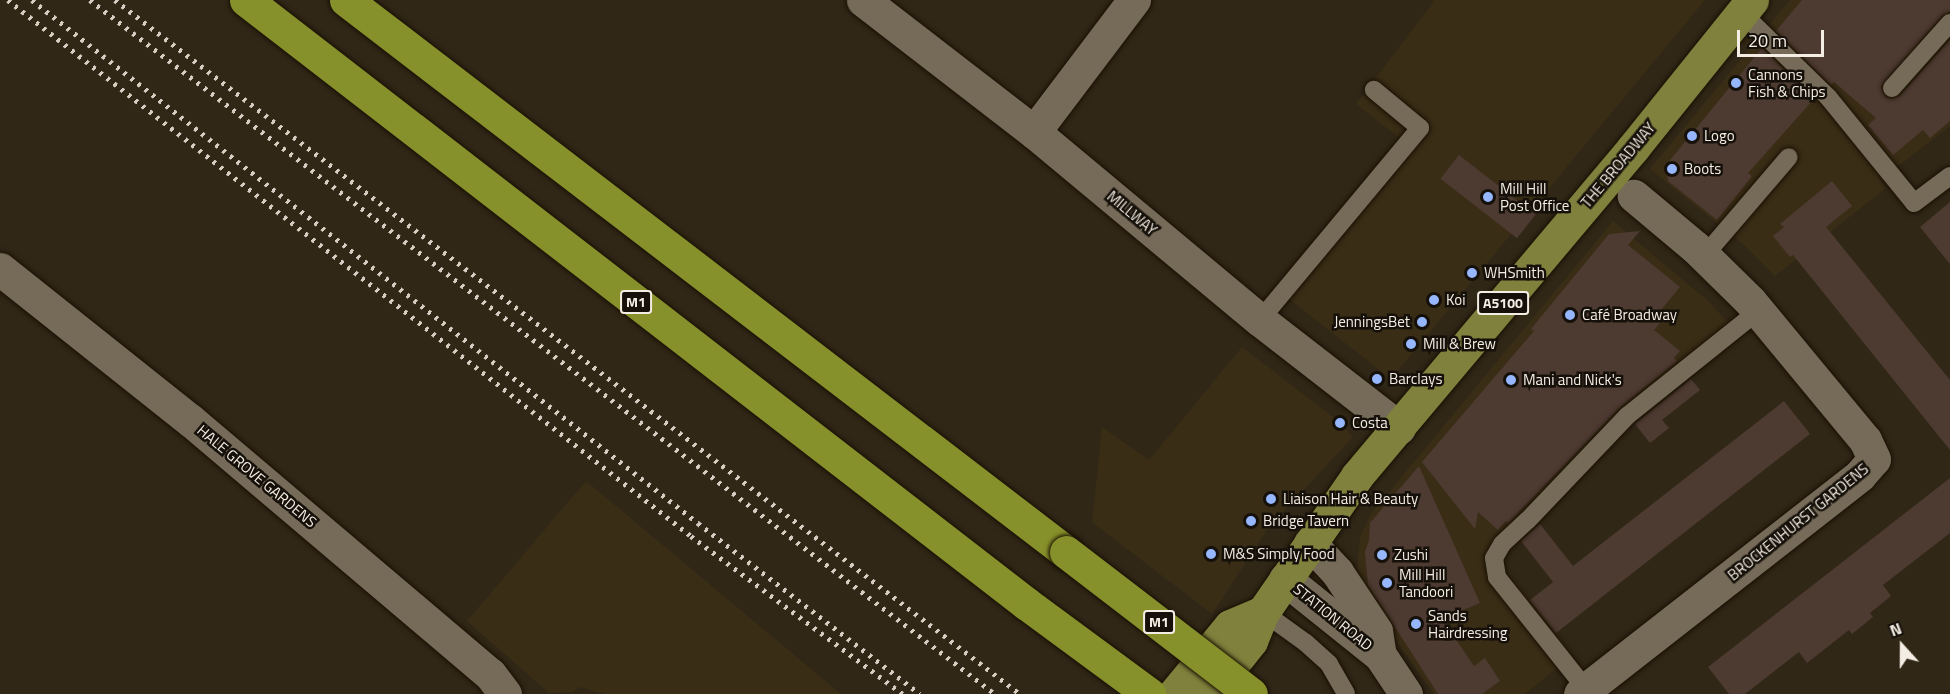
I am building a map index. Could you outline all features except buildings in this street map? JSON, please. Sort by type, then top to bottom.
[{"type":"highway","name":"M1","points":[[246,0],[1027,604],[1149,694]]},
{"type":"highway","name":"M1","points":[[346,0],[1251,694]]},
{"type":"main road","name":"THE BROADWAY","points":[[1209,694],[1251,641],[1263,612],[1357,476],[1747,6]]},
{"type":"main road","points":[[1174,694],[1230,626],[1263,612]]},
{"type":"street","name":"MILLWAY","points":[[863,0],[1034,132],[1260,320],[1399,428]]},
{"type":"street","points":[[1034,132],[1134,0]]},
{"type":"street","name":"BROCKENHURST GARDENS","points":[[1583,692],[1860,476],[1874,459],[1865,440],[1758,310],[1704,256],[1634,196]]},
{"type":"street","name":"HALE GROVE GARDENS","points":[[0,269],[199,427],[490,674],[505,694]]},
{"type":"street","name":"STATION ROAD","points":[[1310,543],[1337,572],[1376,631],[1380,655]]},
{"type":"street","name":"STATION ROAD","points":[[1286,579],[1380,655],[1406,694]]},
{"type":"lane","points":[[1747,6],[1828,97],[1914,202],[1950,176]]},
{"type":"lane","points":[[1892,88],[1950,23]]},
{"type":"lane","points":[[1260,320],[1420,128],[1374,90]]},
{"type":"lane","points":[[1704,256],[1790,157]]},
{"type":"lane","points":[[1583,692],[1497,577],[1494,558],[1502,544],[1627,416],[1758,310]]},
{"type":"lane","points":[[1263,612],[1306,643],[1329,664],[1346,694]]},
{"type":"shaded area","points":[[1435,0],[1705,0],[1391,379],[1275,288],[1400,138],[1356,104]]},
{"type":"shaded area","points":[[1790,0],[1950,0],[1950,126],[1880,180],[1886,188],[1775,276],[1744,245],[1650,169]]},
{"type":"shaded area","points":[[1613,221],[1708,301],[1739,335],[1632,420],[1507,554],[1504,566],[1573,655],[1525,694],[1434,694],[1368,601],[1357,571],[1360,537],[1371,514]]},
{"type":"shaded area","points":[[1242,347],[1342,424],[1353,437],[1269,527],[1212,614],[1092,522],[1102,427],[1149,460]]},
{"type":"shaded area","points":[[586,481],[841,694],[605,694],[580,687],[573,692],[549,693],[467,621]]},
{"type":"railway","points":[[8,0],[691,536],[903,694]]},
{"type":"railway","points":[[32,0],[698,523],[920,694]]},
{"type":"railway","points":[[90,0],[995,694]]},
{"type":"railway","points":[[115,0],[1020,694]]},
{"type":"place","name":"Cannons Fish & Chips","points":[[1736,83]]},
{"type":"place","name":"Logo","points":[[1692,136]]},
{"type":"place","name":"Boots","points":[[1672,169]]},
{"type":"place","name":"Mill Hill Post Office","points":[[1488,197]]},
{"type":"place","name":"WHSmith","points":[[1472,273]]},
{"type":"place","name":"Koi","points":[[1434,300]]},
{"type":"place","name":"Café Broadway","points":[[1570,315]]},
{"type":"place","name":"JenningsBet","points":[[1422,322]]},
{"type":"place","name":"Mill & Brew","points":[[1411,344]]},
{"type":"place","name":"Barclays","points":[[1377,379]]},
{"type":"place","name":"Mani and Nick's","points":[[1511,380]]},
{"type":"place","name":"Costa","points":[[1340,423]]},
{"type":"place","name":"Liaison Hair & Beauty","points":[[1271,499]]},
{"type":"place","name":"Bridge Tavern","points":[[1251,521]]},
{"type":"place","name":"M&S Simply Food","points":[[1211,554]]},
{"type":"place","name":"Zushi","points":[[1382,555]]},
{"type":"place","name":"Mill Hill Tandoori","points":[[1387,583]]},
{"type":"place","name":"Sands Hairdressing","points":[[1416,624]]}]
